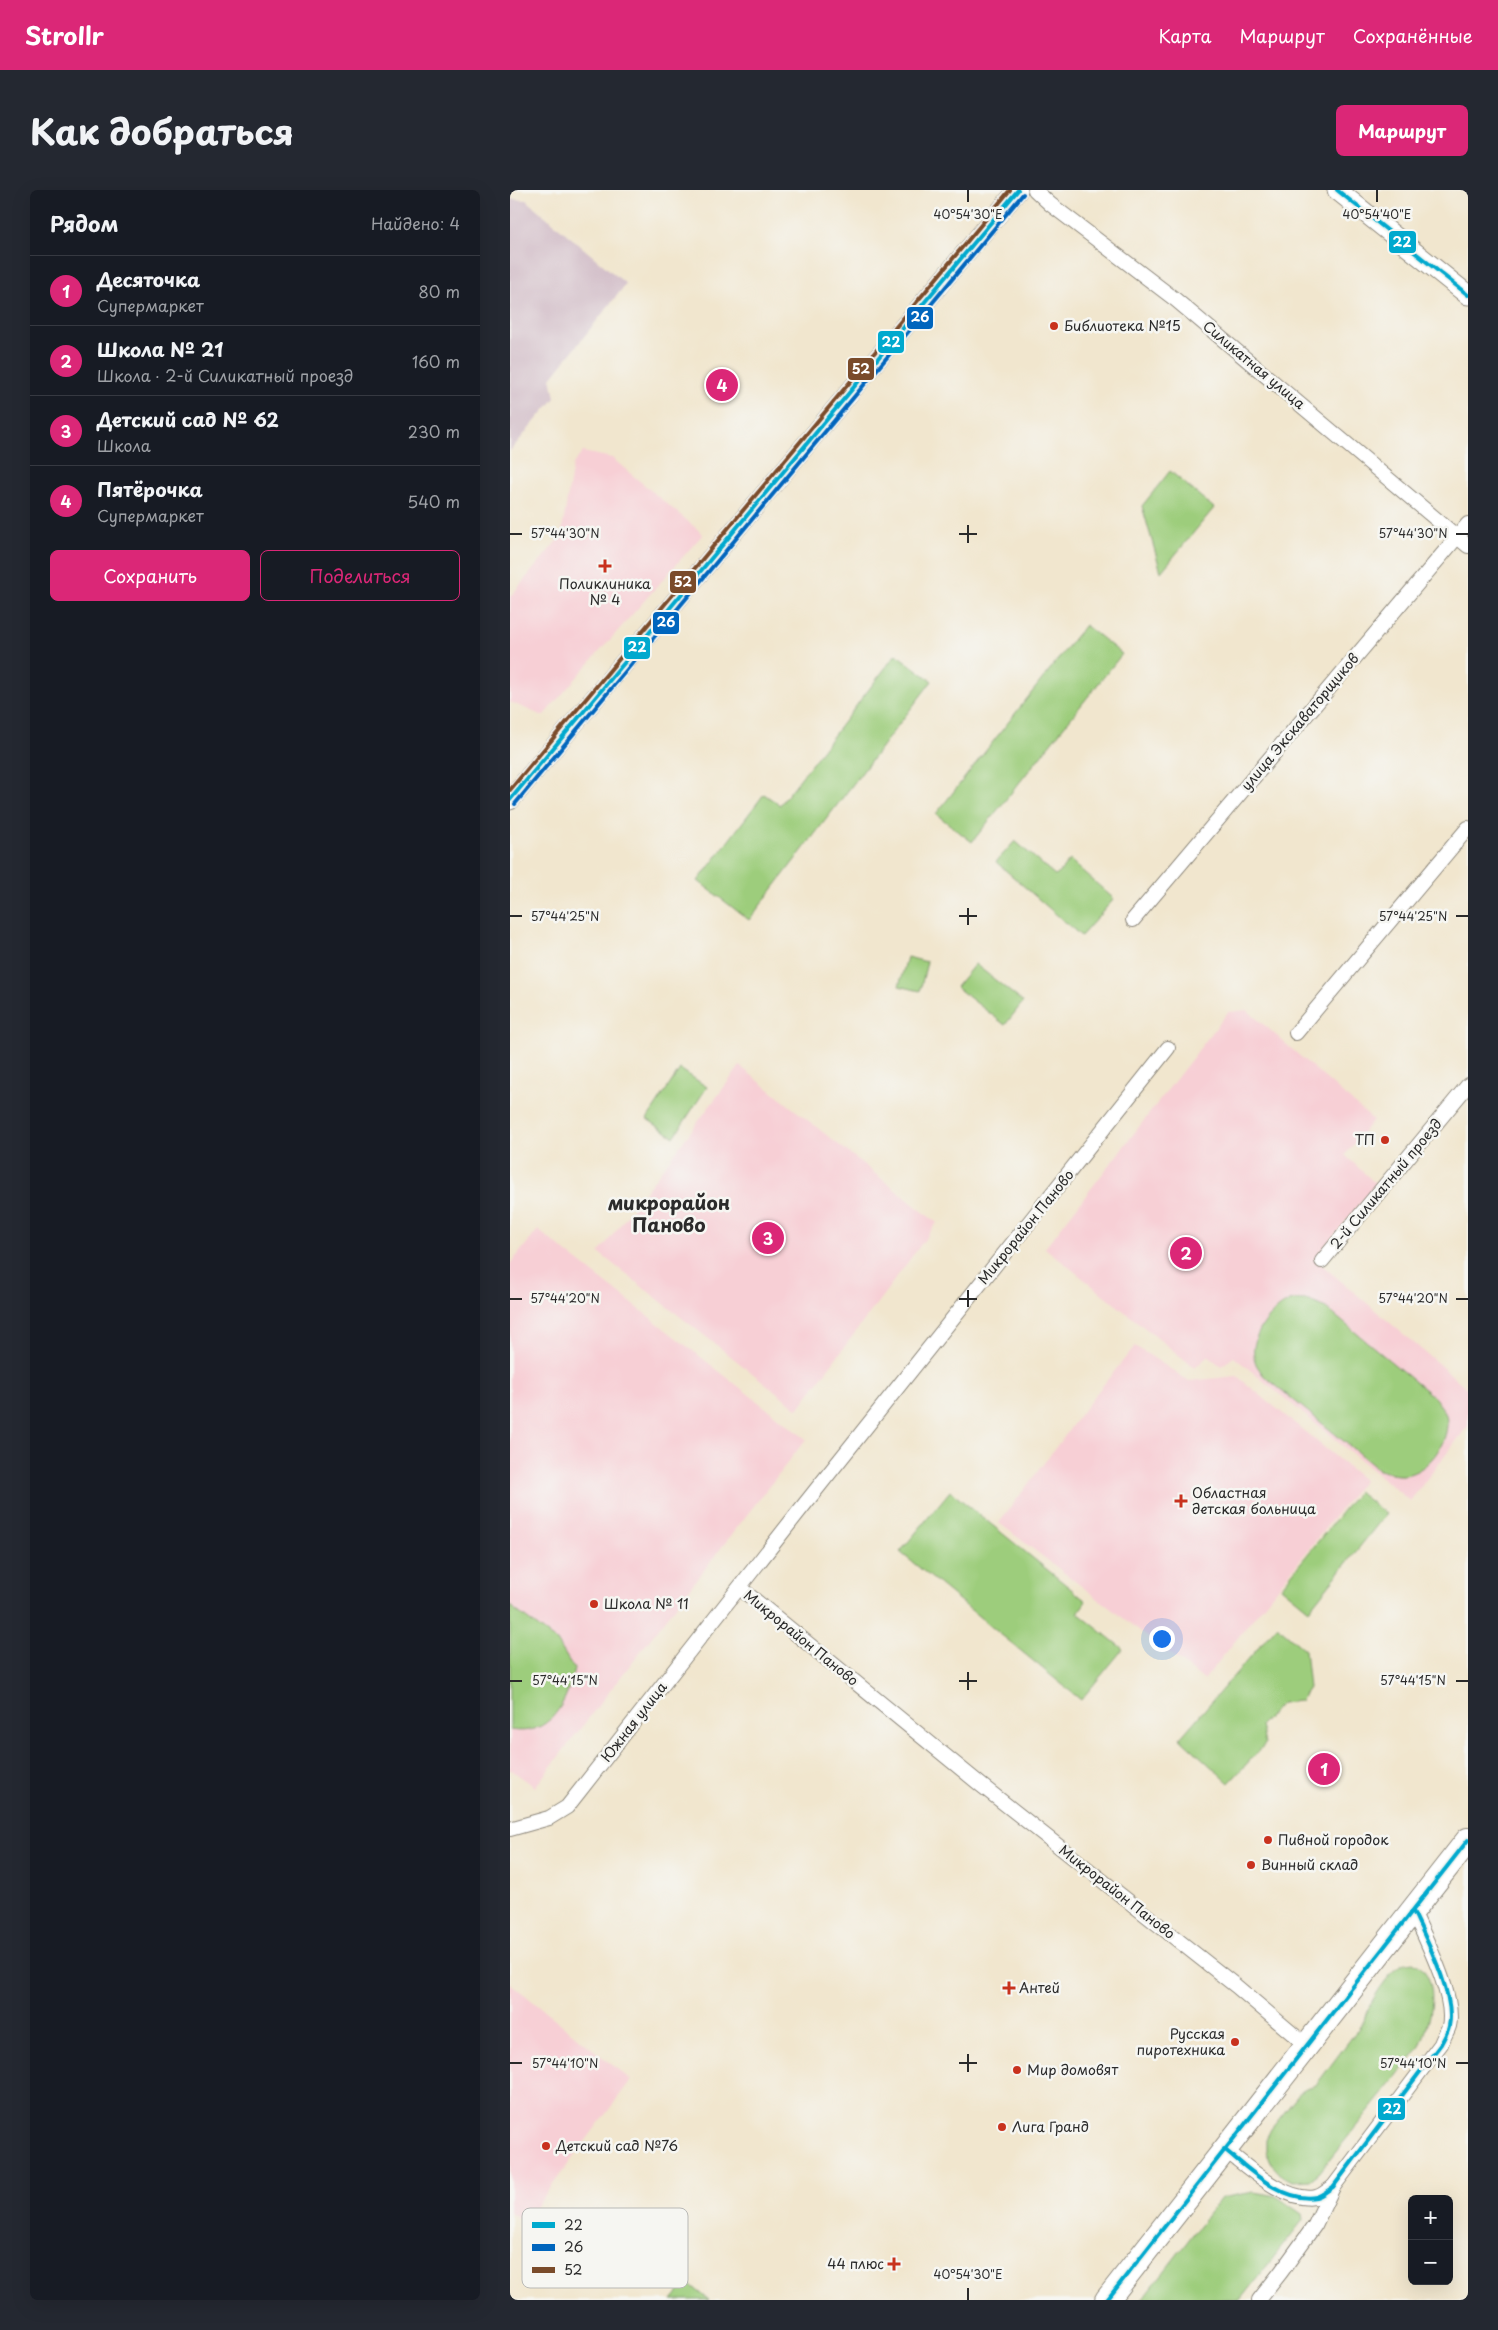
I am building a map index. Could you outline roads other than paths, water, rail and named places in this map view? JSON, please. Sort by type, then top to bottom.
[{"type":"highway","points":[[1107,2300],[1468,1840]]},
{"type":"street","points":[[510,800],[1018,190]]},
{"type":"street","name":"Силикатная улица","points":[[1035,190],[1050,204],[1176,300],[1468,546]]},
{"type":"street","points":[[1337,190],[1468,295]]},
{"type":"street","name":"улица Экскаваторщиков","points":[[1133,920],[1468,524]]},
{"type":"street","points":[[1296,1033],[1468,828]]},
{"type":"street","name":"Микрорайон Паново","points":[[1168,1048],[740,1588],[981,1785],[1236,1986],[1307,2046]]},
{"type":"street","name":"2-й Силикатный проезд","points":[[1322,1261],[1468,1085]]},
{"type":"street","name":"Южная улица","points":[[510,1829],[549,1818],[567,1807],[740,1588]]},
{"type":"street","points":[[1258,2300],[1281,2272],[1314,2225],[1333,2187],[1441,2044],[1449,2026],[1450,2005],[1437,1965],[1414,1911]]},
{"type":"street","points":[[1224,2149],[1278,2189],[1317,2197],[1333,2187]]},
{"type":"place","name":"Библиотека №15","points":[[1054,326]]},
{"type":"place","name":"Пятёрочка","points":[[722,385]]},
{"type":"place","name":"Поликлиника № 4","points":[[605,566]]},
{"type":"place","name":"ТП","points":[[1385,1140]]},
{"type":"place","name":"Детский сад № 62","points":[[768,1238]]},
{"type":"place","name":"Школа № 21","points":[[1186,1253]]},
{"type":"place","name":"Областная детская больница","points":[[1181,1501]]},
{"type":"place","name":"Школа № 11","points":[[594,1604]]},
{"type":"place","name":"Десяточка","points":[[1324,1769]]},
{"type":"place","name":"Пивной городок","points":[[1268,1840]]},
{"type":"place","name":"Винный склад","points":[[1251,1865]]},
{"type":"place","name":"Антей","points":[[1009,1988]]},
{"type":"place","name":"Русская пиротехника","points":[[1235,2042]]},
{"type":"place","name":"Мир домовят","points":[[1017,2070]]},
{"type":"place","name":"Лига Гранд","points":[[1002,2127]]},
{"type":"place","name":"Детский сад №76","points":[[546,2146]]},
{"type":"place","name":"44 плюс","points":[[894,2264]]},
{"type":"district","name":"микрорайон Паново","points":[[669,1214]]}]
